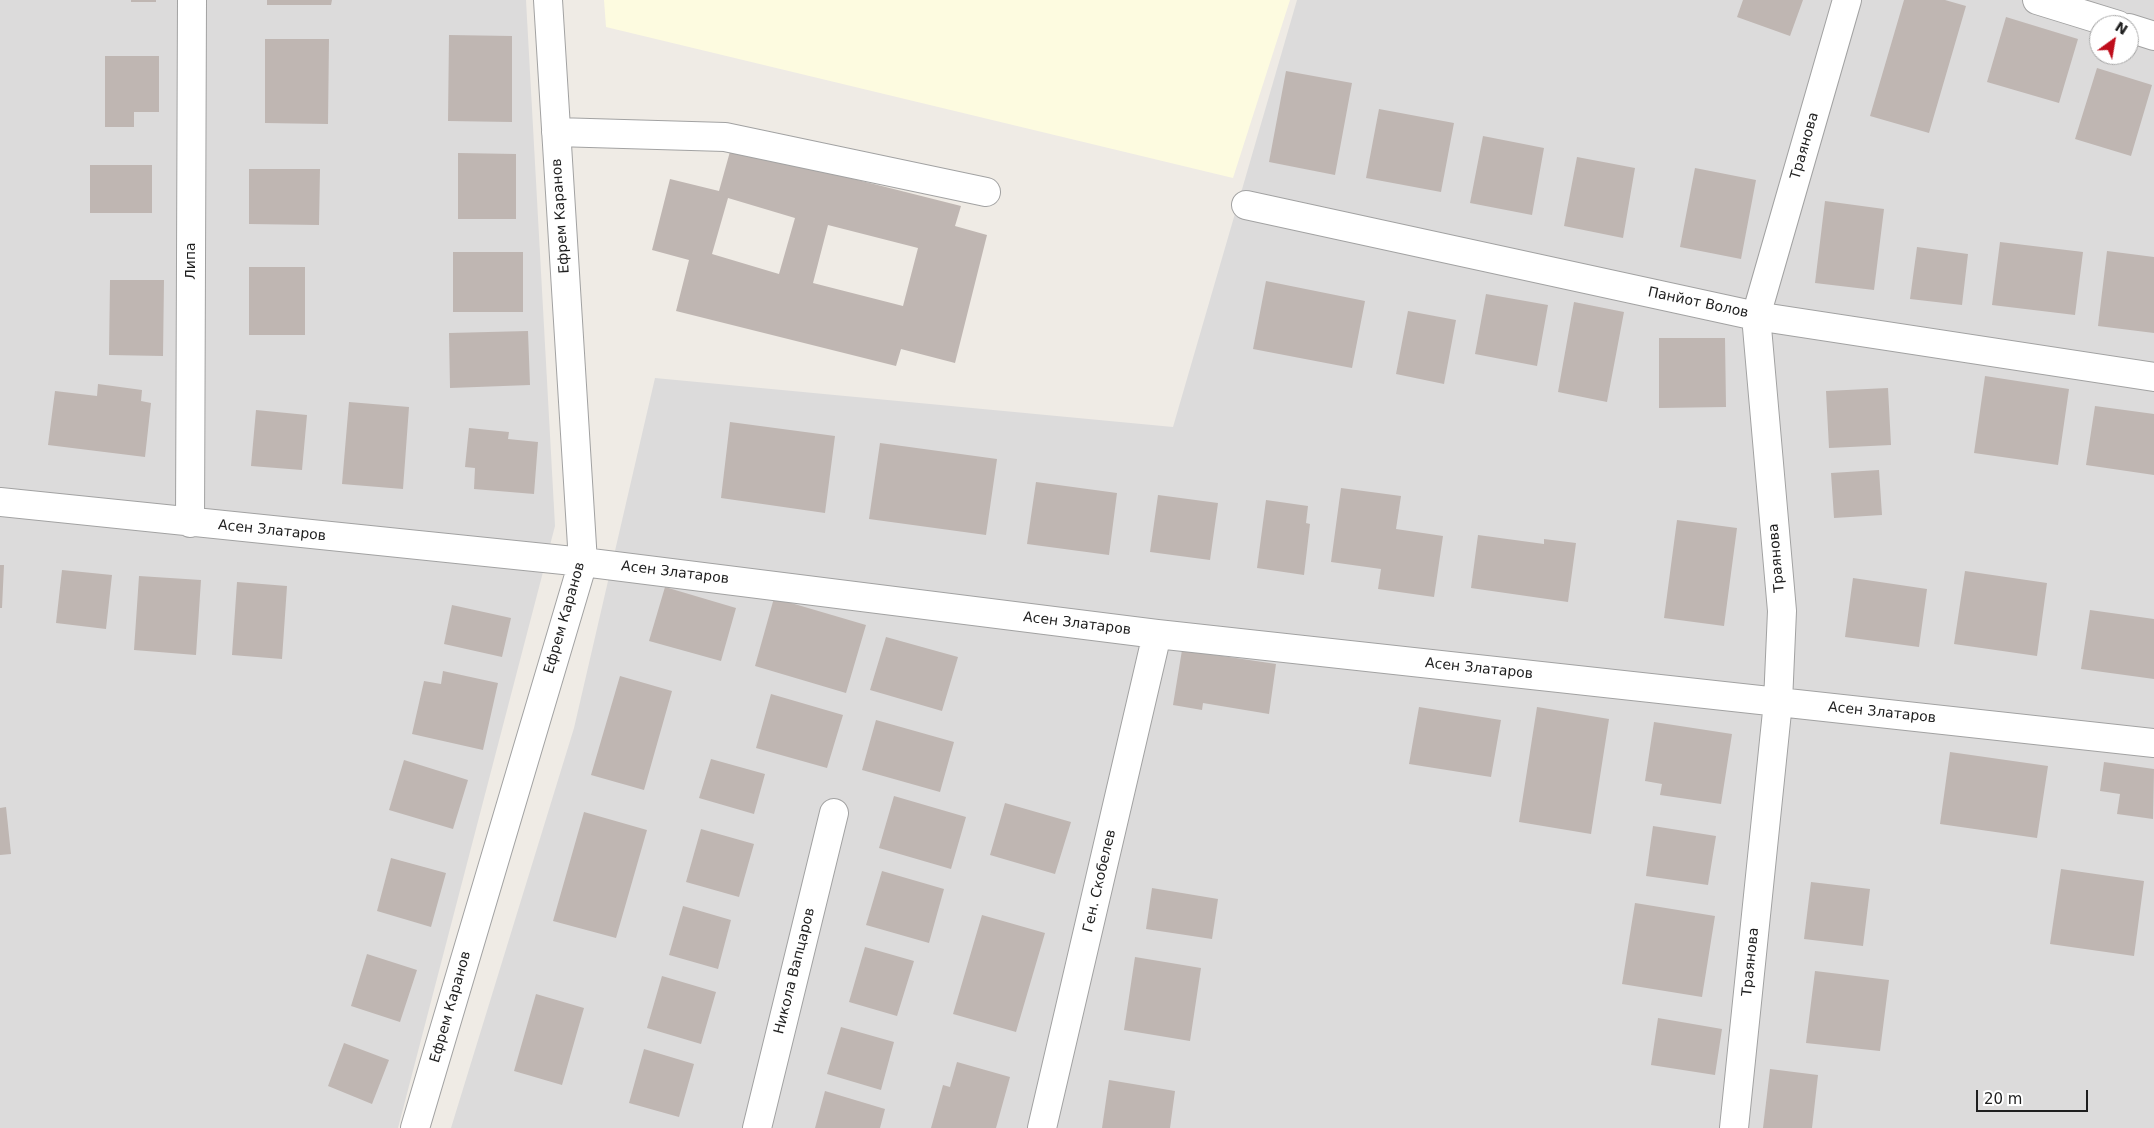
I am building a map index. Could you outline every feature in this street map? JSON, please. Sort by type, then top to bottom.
[{"type":"street","name":"Липа","points":[[190,523],[192,0]]},
{"type":"street","name":"Ефрем Каранов","points":[[416,1128],[583,562],[548,0]]},
{"type":"street","name":"Траянова","points":[[1734,1128],[1778,702],[1782,611],[1756,316],[1847,0]]},
{"type":"street","points":[[2037,0],[2089,16]]},
{"type":"street","points":[[2139,31],[2154,36]]},
{"type":"street","points":[[556,132],[725,137],[986,192]]},
{"type":"street","name":"Панйот Волов","points":[[1246,205],[1756,316],[2154,377]]},
{"type":"street","name":"Асен Златаров","points":[[0,502],[583,562],[1157,634],[2154,742]]},
{"type":"street","name":"Ген. Скобелев","points":[[1042,1128],[1157,634]]},
{"type":"street","name":"Никола Вапцаров","points":[[756,1128],[834,813]]},
{"type":"shaded area","points":[[0,0],[526,0],[555,526],[398,1128],[0,1128]]},
{"type":"shaded area","points":[[604,0],[1290,0],[1233,178],[606,27]]},
{"type":"shaded area","points":[[1297,0],[2154,0],[2154,1128],[451,1128],[574,728],[655,378],[1173,427]]},
{"type":"building","points":[[131,0],[156,0],[156,2],[131,2]]},
{"type":"building","points":[[267,0],[332,0],[331,5],[267,5]]},
{"type":"building","points":[[1743,0],[1803,0],[1790,36],[1737,17]]},
{"type":"building","points":[[1904,0],[1945,0],[1966,6],[1929,133],[1870,116]]},
{"type":"building","points":[[2006,17],[2078,39],[2059,103],[1987,82]]},
{"type":"building","points":[[449,35],[512,36],[512,122],[448,121]]},
{"type":"building","points":[[265,39],[329,39],[328,124],[265,123]]},
{"type":"building","points":[[105,56],[159,56],[159,112],[134,112],[134,127],[105,127]]},
{"type":"building","points":[[2097,68],[2152,85],[2131,156],[2075,139]]},
{"type":"building","points":[[1286,71],[1352,83],[1335,175],[1269,162]]},
{"type":"building","points":[[1379,109],[1454,123],[1441,192],[1366,178]]},
{"type":"building","points":[[1483,136],[1544,148],[1532,215],[1470,203]]},
{"type":"building","points":[[731,148],[961,206],[955,226],[987,235],[955,363],[901,349],[896,366],[676,311],[689,260],[652,250],[670,179],[719,191]],"holes":[[[728,198],[795,218],[779,274],[712,254]],[[828,225],[918,248],[903,306],[813,283]]]},
{"type":"building","points":[[458,153],[516,154],[516,219],[458,219]]},
{"type":"building","points":[[1577,157],[1635,168],[1623,238],[1564,226]]},
{"type":"building","points":[[90,165],[152,165],[152,213],[90,213]]},
{"type":"building","points":[[1695,168],[1756,180],[1741,259],[1680,247]]},
{"type":"building","points":[[249,169],[320,169],[319,225],[249,224]]},
{"type":"building","points":[[1825,201],[1884,209],[1874,290],[1815,283]]},
{"type":"building","points":[[2000,242],[2083,252],[2075,315],[1992,305]]},
{"type":"building","points":[[1917,247],[1968,254],[1962,305],[1910,299]]},
{"type":"building","points":[[2107,251],[2154,257],[2154,333],[2098,326]]},
{"type":"building","points":[[453,252],[523,252],[523,312],[453,312]]},
{"type":"building","points":[[249,267],[305,267],[305,335],[249,335]]},
{"type":"building","points":[[110,280],[164,280],[163,356],[109,355]]},
{"type":"building","points":[[1266,281],[1365,301],[1352,368],[1253,349]]},
{"type":"building","points":[[1486,294],[1548,305],[1537,366],[1475,354]]},
{"type":"building","points":[[1574,302],[1624,312],[1607,402],[1558,392]]},
{"type":"building","points":[[1408,311],[1456,320],[1444,384],[1396,374]]},
{"type":"building","points":[[528,331],[530,385],[450,388],[449,333]]},
{"type":"building","points":[[1659,338],[1725,338],[1726,407],[1659,408]]},
{"type":"building","points":[[1985,376],[2069,389],[2058,465],[1974,453]]},
{"type":"building","points":[[98,384],[142,390],[141,401],[151,403],[145,457],[48,445],[55,391],[97,396]]},
{"type":"building","points":[[1888,388],[1891,445],[1829,448],[1826,391]]},
{"type":"building","points":[[349,402],[409,407],[403,489],[342,484]]},
{"type":"building","points":[[2095,406],[2154,414],[2154,475],[2086,465]]},
{"type":"building","points":[[256,410],[307,415],[302,470],[251,466]]},
{"type":"building","points":[[730,422],[835,436],[825,513],[721,498]]},
{"type":"building","points":[[469,428],[509,432],[508,439],[538,442],[534,494],[474,489],[475,468],[465,467]]},
{"type":"building","points":[[880,443],[997,459],[986,535],[869,519]]},
{"type":"building","points":[[1879,470],[1882,515],[1834,518],[1831,473]]},
{"type":"building","points":[[1036,482],[1117,493],[1109,555],[1027,544]]},
{"type":"building","points":[[1341,488],[1401,496],[1396,529],[1443,536],[1434,597],[1378,589],[1381,569],[1331,562]]},
{"type":"building","points":[[1158,495],[1218,503],[1210,560],[1150,552]]},
{"type":"building","points":[[1266,500],[1308,506],[1306,523],[1310,524],[1304,575],[1257,568]]},
{"type":"building","points":[[1677,520],[1737,528],[1724,626],[1664,618]]},
{"type":"building","points":[[1478,535],[1544,544],[1544,539],[1576,543],[1568,602],[1471,588]]},
{"type":"building","points":[[0,565],[4,565],[2,608],[0,608]]},
{"type":"building","points":[[62,570],[112,575],[106,629],[56,623]]},
{"type":"building","points":[[1965,571],[2047,583],[2037,656],[1954,644]]},
{"type":"building","points":[[139,576],[201,580],[196,655],[134,650]]},
{"type":"building","points":[[1853,578],[1927,589],[1919,647],[1845,637]]},
{"type":"building","points":[[237,582],[287,586],[282,659],[232,655]]},
{"type":"building","points":[[665,587],[736,608],[721,661],[649,641]]},
{"type":"building","points":[[774,598],[866,625],[846,693],[755,666]]},
{"type":"building","points":[[452,605],[511,618],[502,657],[444,644]]},
{"type":"building","points":[[2090,610],[2154,619],[2154,679],[2081,669]]},
{"type":"building","points":[[886,637],[958,657],[942,711],[870,690]]},
{"type":"building","points":[[1182,650],[1276,664],[1269,714],[1203,703],[1202,710],[1173,705]]},
{"type":"building","points":[[443,671],[498,683],[483,750],[412,734],[424,681],[441,684]]},
{"type":"building","points":[[620,676],[672,691],[644,790],[591,775]]},
{"type":"building","points":[[771,694],[843,715],[827,768],[756,748]]},
{"type":"building","points":[[1419,707],[1501,720],[1491,777],[1409,764]]},
{"type":"building","points":[[1537,707],[1609,719],[1591,834],[1519,822]]},
{"type":"building","points":[[876,720],[954,742],[940,792],[862,770]]},
{"type":"building","points":[[1654,722],[1732,734],[1721,804],[1660,795],[1662,784],[1645,781]]},
{"type":"building","points":[[1950,752],[2048,766],[2037,838],[1940,824]]},
{"type":"building","points":[[711,759],[765,774],[754,814],[699,798]]},
{"type":"building","points":[[404,760],[468,780],[453,829],[389,810]]},
{"type":"building","points":[[2104,762],[2154,769],[2153,819],[2117,814],[2120,794],[2100,791]]},
{"type":"building","points":[[894,796],[966,817],[951,869],[879,848]]},
{"type":"building","points":[[1005,803],[1071,822],[1055,874],[990,855]]},
{"type":"building","points":[[6,807],[11,854],[0,855],[0,808]]},
{"type":"building","points":[[584,812],[647,830],[616,938],[553,921]]},
{"type":"building","points":[[1653,826],[1716,836],[1708,885],[1646,876]]},
{"type":"building","points":[[701,829],[754,844],[739,897],[686,882]]},
{"type":"building","points":[[391,858],[446,873],[431,927],[377,911]]},
{"type":"building","points":[[2061,869],[2144,881],[2134,956],[2050,944]]},
{"type":"building","points":[[882,871],[944,889],[929,943],[866,925]]},
{"type":"building","points":[[1811,882],[1870,889],[1863,946],[1804,939]]},
{"type":"building","points":[[1152,888],[1218,899],[1212,939],[1146,929]]},
{"type":"building","points":[[1635,903],[1715,916],[1702,997],[1622,984]]},
{"type":"building","points":[[683,906],[731,920],[718,969],[669,955]]},
{"type":"building","points":[[982,915],[1045,933],[1016,1032],[953,1014]]},
{"type":"building","points":[[865,947],[914,961],[897,1016],[849,1002]]},
{"type":"building","points":[[367,954],[417,970],[400,1022],[351,1006]]},
{"type":"building","points":[[1135,957],[1201,968],[1190,1041],[1124,1030]]},
{"type":"building","points":[[1815,971],[1889,980],[1880,1051],[1806,1043]]},
{"type":"building","points":[[662,976],[716,992],[701,1044],[647,1028]]},
{"type":"building","points":[[536,994],[584,1008],[562,1085],[514,1071]]},
{"type":"building","points":[[1658,1018],[1722,1029],[1715,1075],[1651,1065]]},
{"type":"building","points":[[841,1027],[894,1042],[881,1090],[827,1074]]},
{"type":"building","points":[[344,1043],[389,1060],[372,1104],[328,1086]]},
{"type":"building","points":[[644,1049],[694,1064],[679,1117],[629,1103]]},
{"type":"building","points":[[957,1062],[1010,1077],[996,1128],[931,1128],[943,1085],[950,1087]]},
{"type":"building","points":[[1770,1069],[1818,1075],[1812,1128],[1763,1128]]},
{"type":"building","points":[[1109,1080],[1175,1091],[1170,1128],[1102,1128]]},
{"type":"building","points":[[825,1091],[885,1109],[880,1128],[815,1128]]}]
